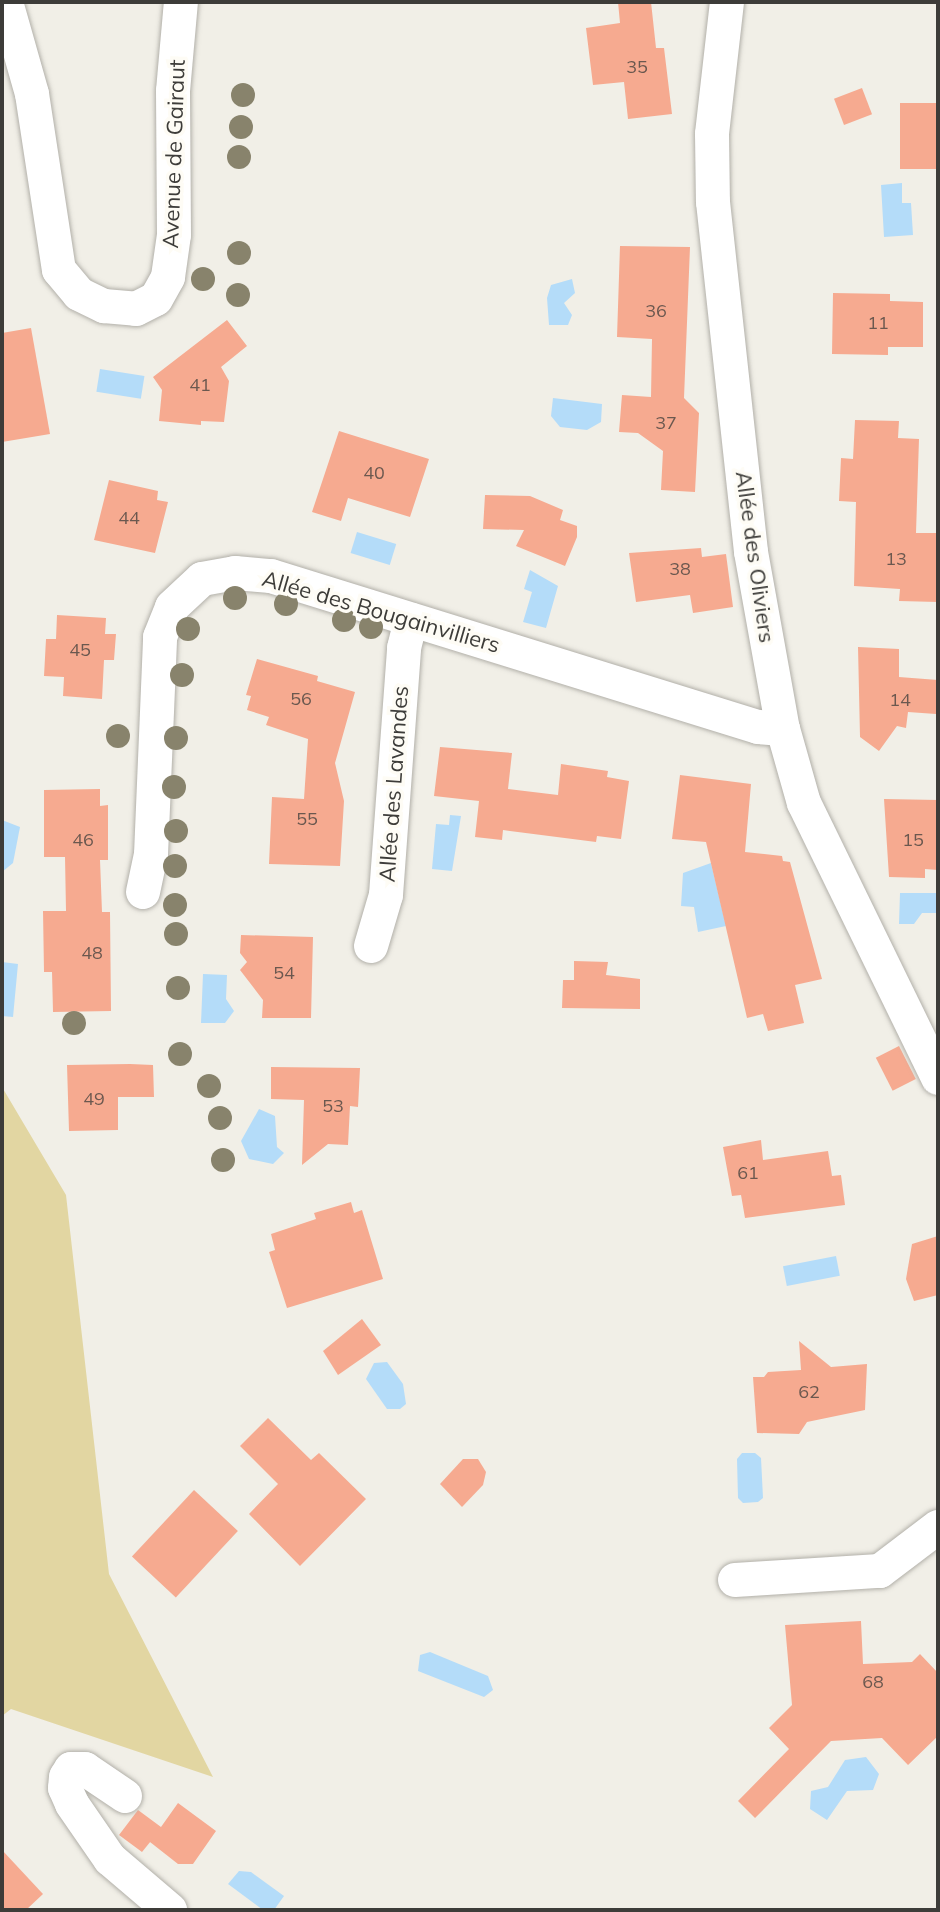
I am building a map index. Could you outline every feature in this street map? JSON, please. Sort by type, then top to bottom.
[{"type":"street","name":"Avenue de Gairaut","points":[[6,2],[32,94],[59,270],[79,294],[104,306],[136,309],[156,299],[168,277],[174,235],[173,91],[181,2]]},
{"type":"street","name":"Allée des Oliviers","points":[[727,2],[712,134],[713,202],[751,552],[783,729],[804,803],[938,1078]]},
{"type":"street","name":"Allée des Bougainvilliers","points":[[143,892],[151,855],[160,637],[168,614],[182,596],[202,579],[235,573],[271,576],[758,727],[783,729]]},
{"type":"street","name":"Allée des Lavandes","points":[[371,946],[386,895],[404,648],[411,620]]},
{"type":"street","points":[[735,1580],[880,1571],[938,1527]]},
{"type":"street","points":[[125,1796],[85,1769],[71,1769],[66,1777],[65,1788],[72,1804],[110,1859],[170,1910]]},
{"type":"shaded area","points":[[2,1087],[66,1195],[109,1574],[213,1777],[11,1709],[2,1716]]},
{"type":"water","points":[[902,183],[902,203],[911,203],[913,235],[884,237],[881,185]]},
{"type":"water","points":[[572,279],[575,293],[564,303],[572,315],[568,325],[549,325],[547,298],[551,285]]},
{"type":"water","points":[[100,369],[144,376],[141,399],[96,392]]},
{"type":"water","points":[[553,398],[602,404],[601,422],[587,430],[560,427],[551,416]]},
{"type":"water","points":[[357,532],[396,544],[390,565],[351,553]]},
{"type":"water","points":[[530,570],[558,586],[546,628],[523,622],[532,592],[524,589]]},
{"type":"water","points":[[450,815],[461,816],[452,871],[432,869],[436,824],[449,825]]},
{"type":"water","points":[[2,820],[20,827],[13,863],[2,872]]},
{"type":"water","points":[[711,863],[726,926],[698,932],[694,907],[681,906],[683,873]]},
{"type":"water","points":[[900,893],[938,893],[938,913],[922,913],[914,924],[899,924]]},
{"type":"water","points":[[2,962],[18,964],[13,1017],[2,1016]]},
{"type":"water","points":[[203,974],[227,975],[226,999],[234,1011],[225,1023],[201,1023]]},
{"type":"water","points":[[259,1109],[275,1116],[277,1147],[284,1153],[273,1164],[249,1159],[241,1141]]},
{"type":"water","points":[[836,1256],[840,1276],[787,1286],[783,1266]]},
{"type":"water","points":[[387,1362],[403,1384],[406,1404],[400,1409],[387,1409],[366,1379],[374,1363]]},
{"type":"water","points":[[742,1453],[755,1453],[761,1458],[763,1498],[758,1502],[743,1503],[738,1498],[737,1459]]},
{"type":"water","points":[[430,1652],[488,1676],[493,1690],[484,1697],[418,1671],[420,1655]]},
{"type":"water","points":[[866,1757],[879,1774],[873,1790],[847,1791],[827,1820],[810,1809],[811,1791],[828,1787],[845,1760]]},
{"type":"water","points":[[239,1871],[251,1872],[284,1896],[274,1910],[263,1910],[228,1884]]},
{"type":"building","points":[[618,2],[651,2],[656,48],[664,48],[672,114],[628,119],[624,82],[593,85],[586,28],[620,23]]},
{"type":"building","points":[[862,88],[872,114],[844,125],[834,99]]},
{"type":"building","points":[[900,103],[938,103],[938,169],[900,169]]},
{"type":"building","points":[[620,246],[690,247],[684,398],[699,413],[695,492],[661,490],[663,451],[638,433],[619,432],[622,395],[651,397],[652,339],[617,337]]},
{"type":"building","points":[[833,293],[890,294],[890,301],[923,302],[923,347],[888,347],[888,355],[832,354]]},
{"type":"building","points":[[227,320],[247,346],[221,367],[229,381],[224,422],[201,421],[201,425],[159,421],[162,390],[153,377]]},
{"type":"building","points":[[31,328],[50,434],[2,442],[2,333]]},
{"type":"building","points":[[855,420],[899,421],[898,438],[919,439],[916,533],[938,533],[938,602],[899,601],[900,589],[854,586],[856,502],[839,501],[841,458],[853,459]]},
{"type":"building","points":[[339,431],[429,459],[410,517],[348,498],[341,521],[312,512]]},
{"type":"building","points":[[109,480],[158,491],[157,500],[168,502],[155,553],[94,540]]},
{"type":"building","points":[[485,495],[530,496],[563,510],[560,520],[577,526],[577,537],[565,566],[516,546],[524,530],[483,529]]},
{"type":"building","points":[[701,548],[702,557],[726,554],[733,607],[693,613],[690,595],[636,602],[629,553]]},
{"type":"building","points":[[57,615],[106,618],[105,634],[116,634],[114,660],[104,660],[102,699],[63,696],[64,677],[44,676],[46,639],[56,639]]},
{"type":"building","points":[[858,647],[899,649],[899,677],[938,680],[936,714],[908,712],[906,728],[897,726],[879,751],[860,737]]},
{"type":"building","points":[[257,659],[318,676],[317,681],[355,692],[335,763],[344,801],[340,866],[269,864],[272,797],[304,799],[308,739],[266,725],[269,717],[247,710],[251,696],[246,695]]},
{"type":"building","points":[[440,747],[512,753],[508,789],[558,795],[561,764],[608,771],[607,777],[629,781],[621,839],[597,836],[596,842],[503,830],[502,840],[475,837],[479,801],[434,796]]},
{"type":"building","points":[[680,775],[751,784],[745,852],[782,856],[783,861],[790,862],[822,979],[795,985],[804,1023],[768,1031],[763,1014],[747,1018],[706,842],[672,839]]},
{"type":"building","points":[[100,789],[100,806],[108,805],[108,860],[100,860],[102,912],[110,912],[111,1011],[53,1012],[52,972],[44,972],[43,911],[66,911],[65,857],[44,857],[44,790]]},
{"type":"building","points":[[884,799],[938,800],[938,870],[925,869],[925,878],[889,877]]},
{"type":"building","points":[[241,935],[313,937],[311,1018],[262,1018],[263,1000],[240,970],[247,962],[240,953]]},
{"type":"building","points":[[574,961],[608,962],[606,975],[640,979],[640,1009],[562,1008],[563,980],[574,980]]},
{"type":"building","points":[[899,1046],[916,1079],[893,1091],[876,1058]]},
{"type":"building","points":[[67,1065],[153,1065],[154,1097],[118,1097],[118,1130],[69,1131]]},
{"type":"building","points":[[271,1067],[360,1068],[358,1107],[350,1106],[348,1145],[328,1144],[302,1165],[304,1100],[271,1099]]},
{"type":"building","points":[[761,1140],[763,1160],[828,1151],[832,1176],[841,1175],[845,1205],[745,1218],[741,1195],[732,1196],[723,1147]]},
{"type":"building","points":[[351,1202],[354,1213],[362,1210],[383,1279],[287,1308],[269,1252],[275,1250],[271,1234],[316,1219],[314,1213]]},
{"type":"building","points":[[938,1236],[938,1295],[914,1301],[906,1279],[912,1244]]},
{"type":"building","points":[[362,1319],[381,1345],[338,1375],[323,1351]]},
{"type":"building","points":[[799,1341],[831,1367],[867,1364],[865,1410],[807,1422],[799,1434],[757,1433],[753,1377],[764,1377],[768,1372],[801,1370]]},
{"type":"building","points":[[268,1418],[311,1460],[319,1453],[366,1499],[300,1566],[249,1514],[278,1484],[240,1446]]},
{"type":"building","points":[[463,1459],[478,1459],[486,1472],[483,1485],[462,1507],[440,1484]]},
{"type":"building","points":[[194,1490],[238,1531],[176,1597],[132,1557]]},
{"type":"building","points":[[861,1621],[863,1664],[912,1662],[920,1654],[938,1673],[938,1736],[908,1765],[882,1738],[831,1741],[755,1818],[738,1801],[789,1749],[769,1728],[792,1705],[785,1625]]},
{"type":"building","points":[[178,1803],[216,1831],[193,1864],[178,1864],[150,1842],[142,1852],[119,1835],[138,1810],[161,1827]]},
{"type":"building","points":[[2,1850],[43,1894],[26,1910],[2,1910]]}]
